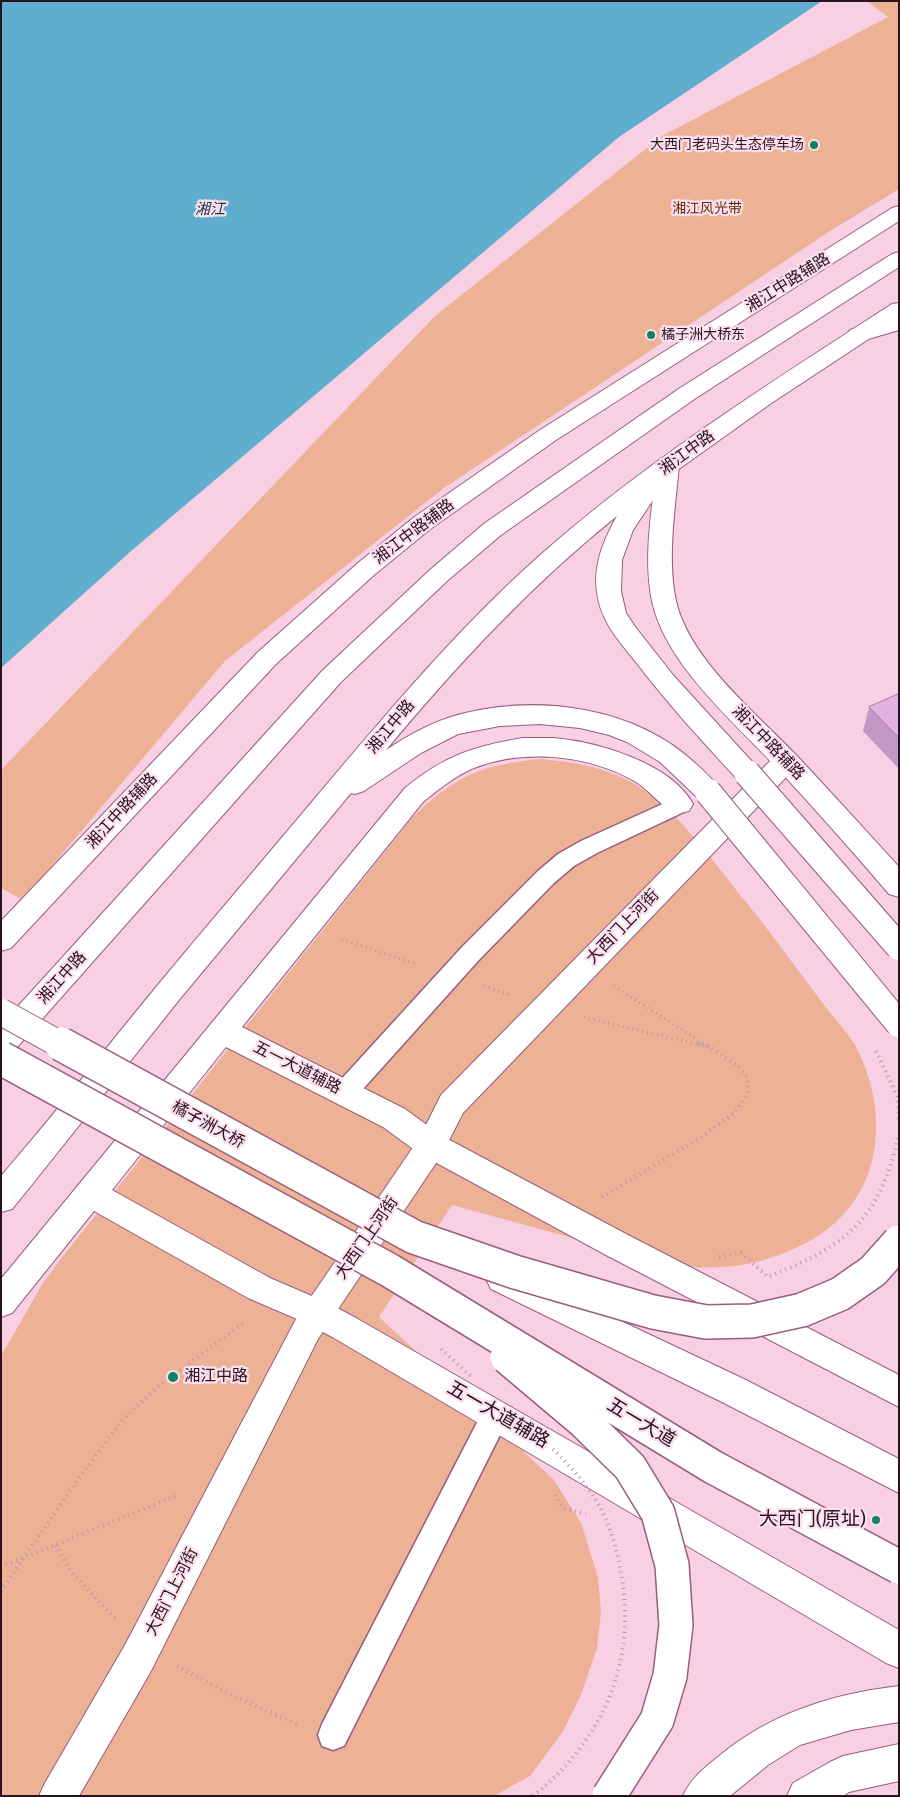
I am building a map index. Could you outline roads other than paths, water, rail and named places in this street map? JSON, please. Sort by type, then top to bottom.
[{"type":"main road","name":"湘江中路辅路","points":[[1,940],[267,658],[366,569],[421,524],[548,436],[899,212]]},
{"type":"main road","name":"湘江中路","points":[[1,1045],[332,676],[439,575],[492,529],[592,459],[688,393],[899,258]]},
{"type":"main road","name":"湘江中路","points":[[1,1199],[50,1142],[145,1020],[328,802],[447,663],[495,613],[545,564],[590,525],[668,465],[899,309]]},
{"type":"main road","name":"湘江中路","points":[[858,336],[899,323]]},
{"type":"main road","name":"湘江中路辅路","points":[[668,465],[662,530],[662,568],[664,602],[673,627],[694,661],[899,886]]},
{"type":"main road","points":[[668,465],[626,520],[609,560],[608,583],[612,608],[652,667],[899,947]]},
{"type":"main road","points":[[328,802],[405,750],[451,726],[521,714],[559,714],[592,721],[625,732],[655,746],[688,770],[899,1024]]},
{"type":"main road","points":[[1,1303],[305,927],[414,795],[429,780],[463,761],[485,753],[534,748],[560,749],[590,754],[618,762],[662,787],[680,804]]},
{"type":"main road","name":"大西门上河街","points":[[58,1796],[138,1658],[291,1358],[304,1307],[431,1145],[438,1127],[452,1104],[786,760]]},
{"type":"main road","name":"橘子洲大桥","points":[[1,1012],[414,1237]]},
{"type":"main road","name":"五一大道辅路","points":[[222,1031],[394,1118],[431,1145],[899,1392]]},
{"type":"main road","points":[[1,1058],[389,1270],[501,1352],[584,1422],[630,1467],[658,1513],[672,1566],[676,1625],[670,1676],[657,1720],[609,1796]]},
{"type":"main road","name":"五一大道辅路","points":[[90,1193],[259,1288],[304,1307],[496,1414],[899,1650]]},
{"type":"main road","points":[[414,1237],[515,1272],[653,1312],[706,1322],[752,1321],[802,1310],[840,1294],[873,1271],[899,1242]]},
{"type":"main road","points":[[414,1237],[734,1391],[899,1478]]},
{"type":"main road","name":"五一大道","points":[[389,1270],[713,1467],[899,1568]]},
{"type":"main road","points":[[702,1796],[724,1776],[776,1738],[822,1719],[868,1708],[899,1704]]},
{"type":"main road","points":[[806,1796],[899,1762]]},
{"type":"lane","points":[[345,1092],[451,975],[546,876],[566,860],[588,847],[680,804]]},
{"type":"lane","points":[[333,1735],[496,1414]]},
{"type":"water","name":"湘江","points":[[1,1],[822,1],[619,137],[130,552],[1,668]]},
{"type":"place","name":"大西门老码头生态停车场","points":[[814,145]]},
{"type":"place","name":"橘子洲大桥东","points":[[651,335]]},
{"type":"place","name":"湘江中路","points":[[173,1377]]},
{"type":"place","name":"大西门(原址)","points":[[876,1520]]},
{"type":"park label","name":"湘江风光带","points":[[707,209]]}]
